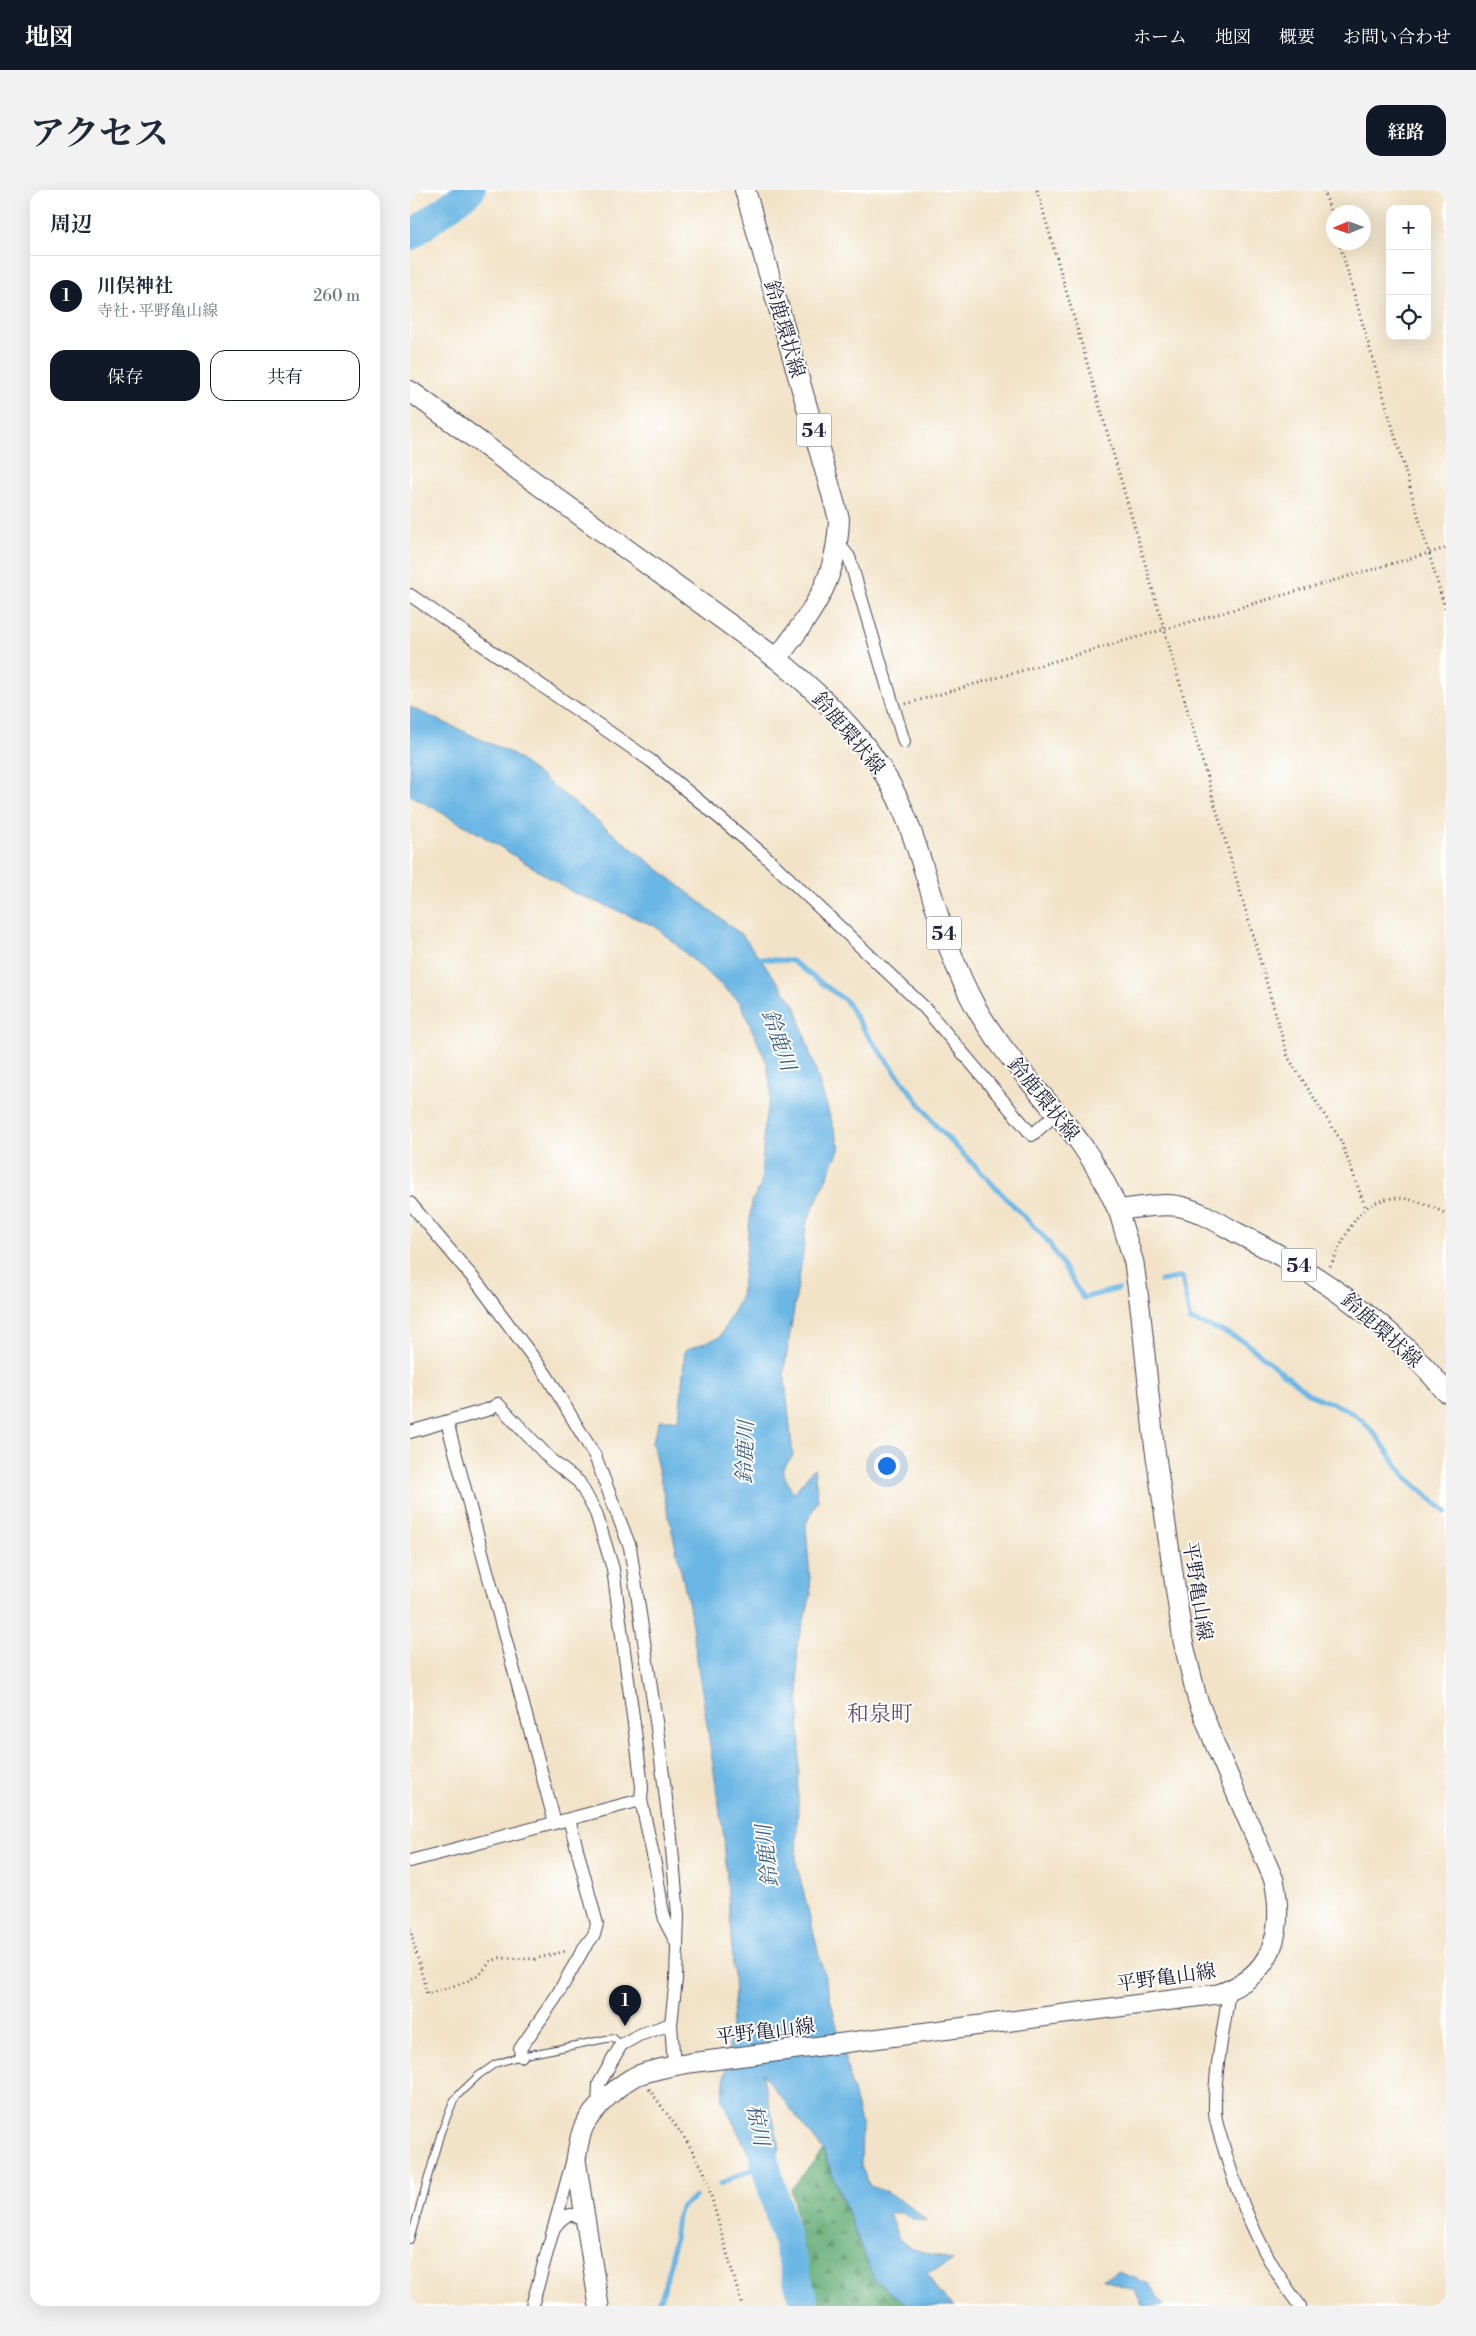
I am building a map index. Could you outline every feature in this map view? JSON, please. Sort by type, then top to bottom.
[{"type":"main road","name":"鈴鹿環状線","points":[[745,190],[839,519],[838,543],[826,587],[814,608],[777,659]]},
{"type":"main road","name":"鈴鹿環状線","points":[[410,391],[777,659],[813,688],[838,713],[880,766],[905,815],[941,926],[972,999],[1020,1071],[1096,1166],[1118,1210],[1166,1205],[1189,1209],[1277,1252],[1323,1280],[1398,1339],[1446,1392]]},
{"type":"main road","name":"平野亀山線","points":[[600,2306],[576,2160],[579,2138],[585,2124],[598,2108],[616,2090],[638,2075],[682,2065],[1224,1992],[1244,1982],[1258,1970],[1269,1955],[1276,1940],[1279,1920],[1279,1901],[1274,1880],[1226,1774],[1202,1712],[1183,1641],[1155,1452],[1142,1315],[1134,1263],[1118,1210]]},
{"type":"street","points":[[838,543],[849,557],[904,742]]},
{"type":"street","points":[[410,595],[651,762],[764,854],[924,1007],[1032,1135],[1056,1114]]},
{"type":"street","points":[[410,1203],[479,1285],[547,1376],[595,1456],[630,1547],[671,1838],[678,1915],[676,1979],[671,2024],[682,2065]]},
{"type":"street","points":[[410,1432],[490,1409],[498,1404],[552,1461],[579,1482],[596,1513],[613,1569],[642,1787],[641,1800],[656,1869],[662,1908],[666,1923],[676,1942]]},
{"type":"street","points":[[447,1422],[555,1823]]},
{"type":"street","points":[[410,1861],[641,1800]]},
{"type":"street","points":[[521,2056],[520,2050],[594,1935],[597,1924],[569,1819]]},
{"type":"street","points":[[1224,1992],[1217,2058],[1214,2114],[1229,2165],[1252,2225],[1290,2293],[1300,2306]]},
{"type":"street","points":[[598,2108],[599,2084],[621,2045],[639,2035],[671,2024]]},
{"type":"street","points":[[532,2306],[579,2138]]},
{"type":"street","points":[[553,2230],[562,2218],[569,2214],[578,2216],[588,2226]]},
{"type":"lane","points":[[410,2240],[441,2132],[454,2100],[487,2069],[521,2056],[606,2039],[614,2038],[621,2045]]},
{"type":"path","points":[[1037,190],[1166,629],[1288,1057],[1342,1141],[1366,1208]]},
{"type":"path","points":[[1324,190],[1328,205]]},
{"type":"path","points":[[1341,250],[1446,612]]},
{"type":"path","points":[[894,708],[1446,548]]},
{"type":"path","points":[[1323,1280],[1353,1223],[1366,1208],[1389,1199],[1410,1198],[1425,1202],[1446,1214]]},
{"type":"path","points":[[410,1929],[427,1994],[466,1982],[481,1973],[491,1961],[500,1958],[535,1958],[584,1948]]},
{"type":"path","points":[[638,2075],[688,2143],[704,2171],[742,2306]]},
{"type":"green space","points":[[823,2150],[874,2279],[908,2306],[814,2306],[791,2189]]},
{"type":"water","name":"鈴鹿川","points":[[410,707],[511,753],[743,936],[795,1005],[840,1148],[806,1224],[784,1371],[793,1456],[782,1470],[793,1494],[814,1468],[818,1500],[806,1524],[811,1595],[797,1645],[800,1742],[796,1862],[862,2127],[861,2166],[870,2186],[901,2201],[928,2222],[913,2219],[902,2212],[889,2214],[899,2239],[910,2248],[953,2261],[927,2273],[938,2292],[954,2306],[908,2306],[874,2279],[823,2150],[762,2073],[780,2148],[764,2185],[722,2100],[735,1993],[724,1838],[689,1606],[652,1442],[660,1420],[679,1420],[685,1350],[720,1337],[741,1296],[752,1201],[761,1185],[764,1126],[771,1092],[767,1063],[740,1002],[655,926],[572,892],[478,833],[410,795]]},
{"type":"water","points":[[1119,2272],[1149,2284],[1164,2306],[1143,2306],[1135,2291],[1102,2278]]},
{"type":"waterway","points":[[410,236],[471,190]]},
{"type":"waterway","points":[[753,958],[792,961],[846,1001],[866,1033],[938,1128],[1047,1240],[1083,1298],[1118,1289]]},
{"type":"waterway","points":[[1161,1281],[1182,1277],[1190,1320],[1222,1331],[1245,1342],[1310,1395],[1344,1408],[1361,1419],[1378,1438],[1405,1476],[1446,1512]]},
{"type":"waterway","name":"椋川","points":[[760,2137],[765,2163],[805,2306]]},
{"type":"waterway","points":[[720,2184],[761,2165]]},
{"type":"waterway","points":[[657,2306],[663,2292],[671,2260],[677,2218],[682,2206],[695,2197]]},
{"type":"place","name":"川俣神社","points":[[625,2026]]},
{"type":"district","name":"和泉町","points":[[880,1713]]}]
